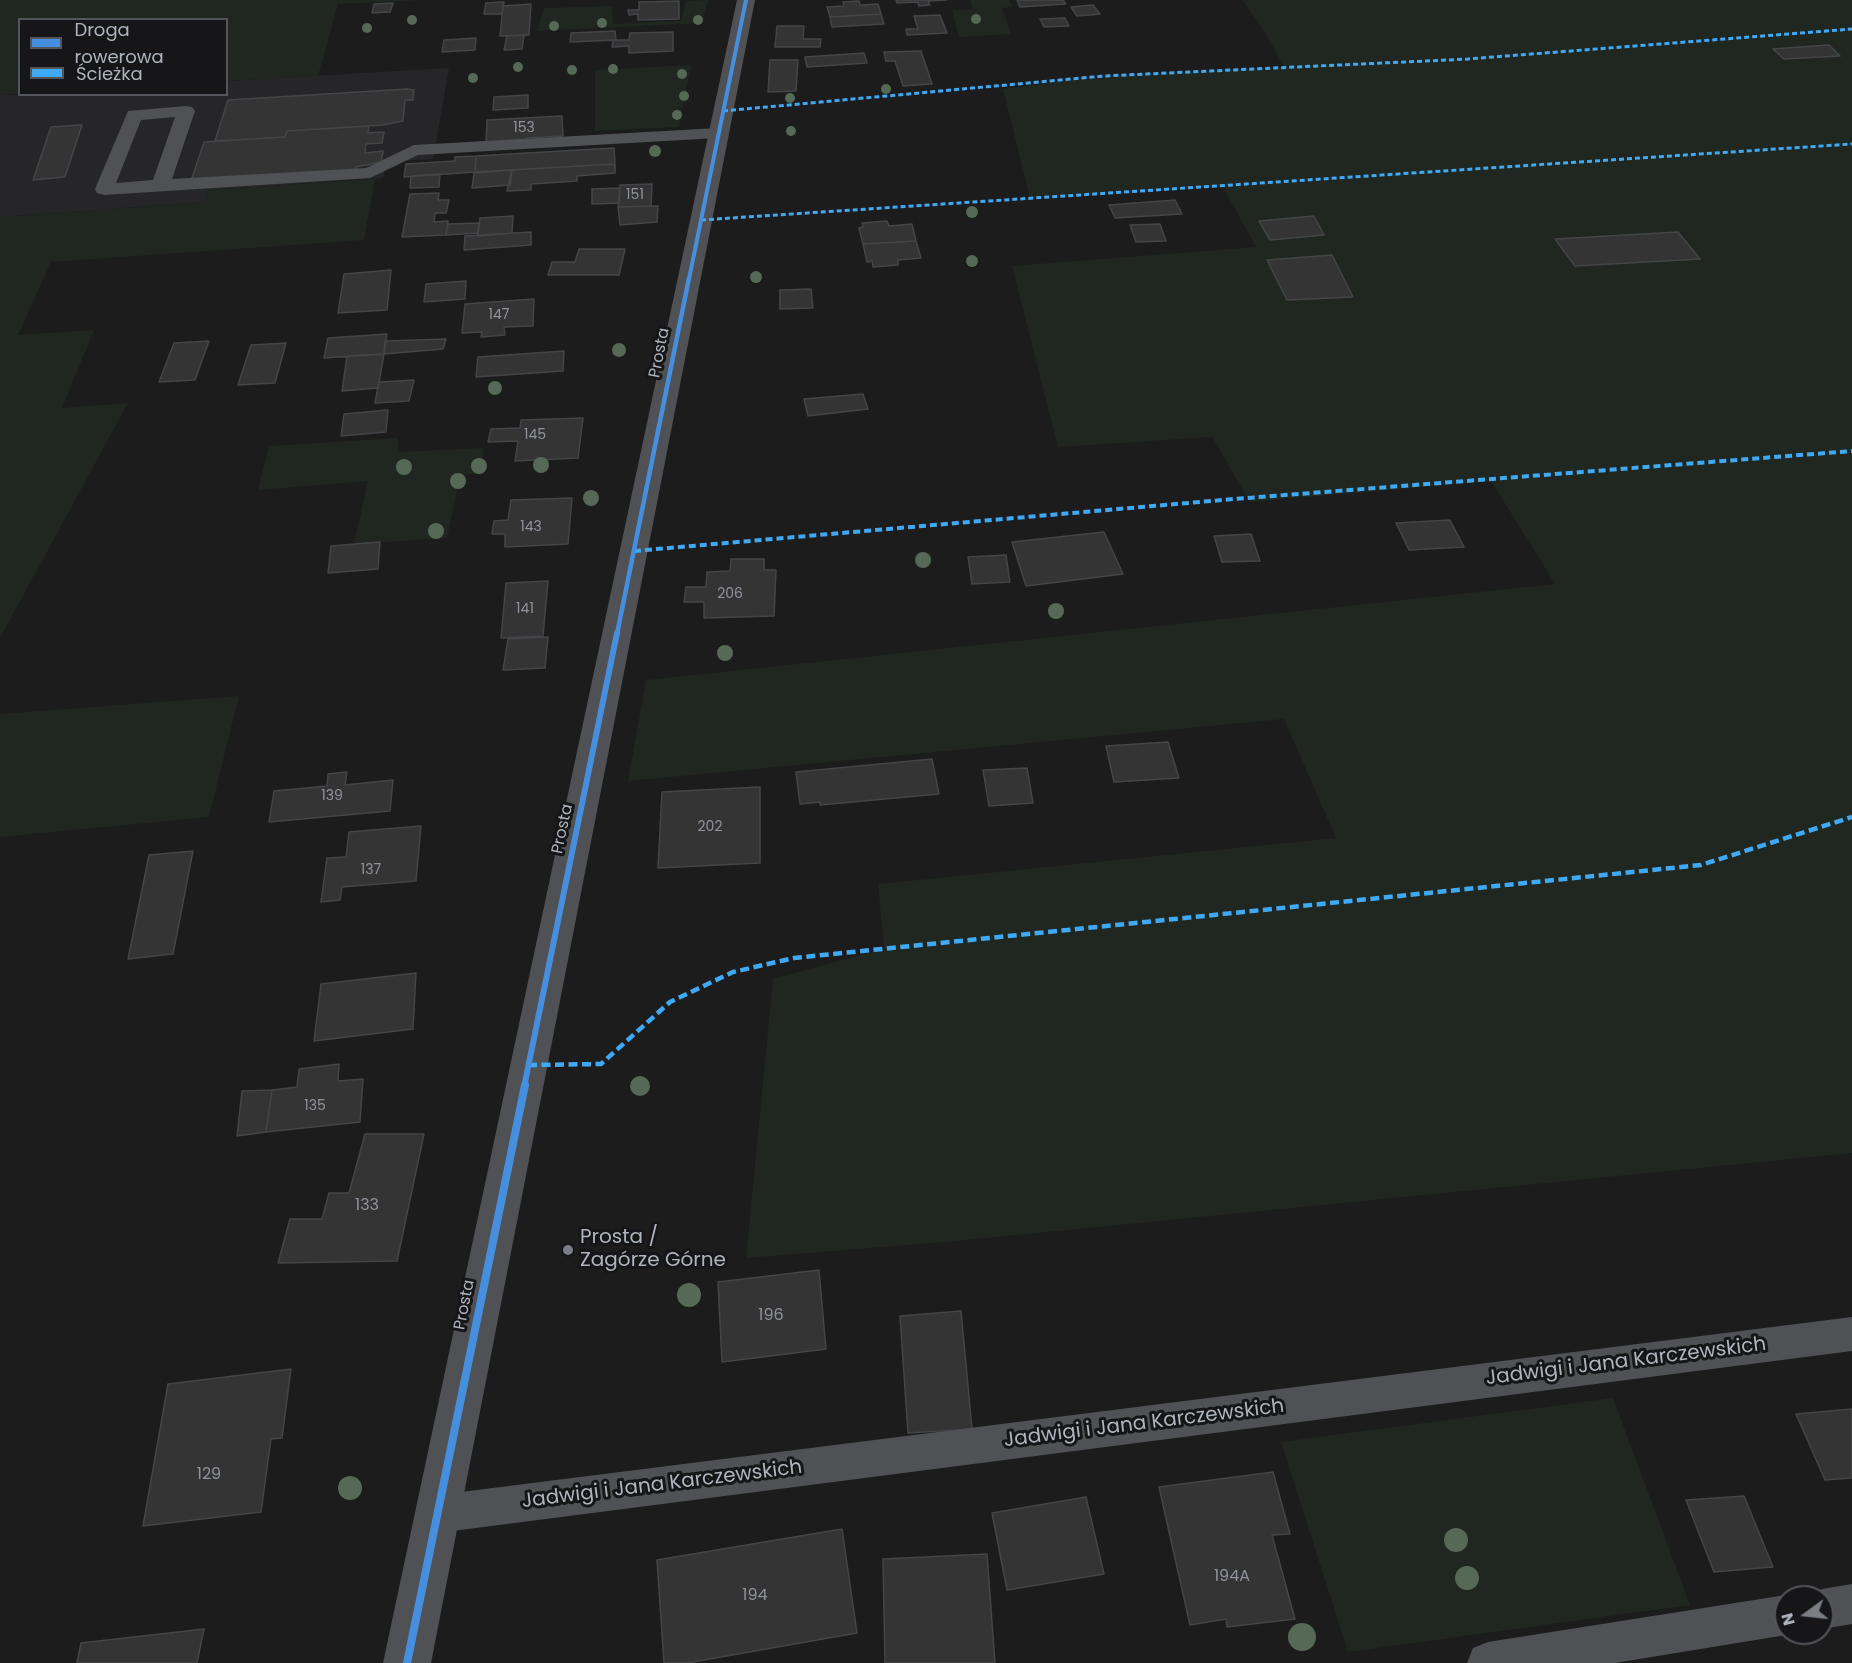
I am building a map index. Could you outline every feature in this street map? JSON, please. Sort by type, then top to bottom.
[{"type":"street","name":"Prosta","points":[[407,1663],[746,0]]},
{"type":"lane","points":[[161,185],[186,111],[134,116],[104,189],[370,173],[414,150],[718,133]]},
{"type":"lane","name":"Jadwigi i Jana Karczewskich","points":[[437,1514],[1852,1334]]},
{"type":"lane","points":[[1834,1607],[1852,1604]]},
{"type":"lane","points":[[1488,1663],[1774,1618]]},
{"type":"shaded area","points":[[0,0],[423,0],[338,4],[318,76],[228,81],[228,18],[18,18],[18,94],[0,95]]},
{"type":"shaded area","points":[[708,0],[702,23],[537,31],[544,8],[612,6],[613,24],[681,21],[686,1]]},
{"type":"shaded area","points":[[970,0],[1009,0],[1012,7],[1002,8],[1011,34],[959,37],[952,10],[973,9]]},
{"type":"shaded area","points":[[1242,0],[1852,0],[1852,1153],[945,1242],[746,1258],[773,979],[884,948],[878,884],[1336,838],[1284,719],[628,781],[646,680],[1555,584],[1491,481],[1250,502],[1212,437],[1058,447],[1012,266],[1256,247],[1223,187],[1030,198],[1003,89],[1104,76],[1284,67],[1265,32]]},
{"type":"shaded area","points":[[691,65],[679,127],[595,131],[595,70]]},
{"type":"shaded area","points":[[449,68],[433,159],[387,162],[383,178],[208,190],[205,202],[0,217],[0,95],[228,96],[228,81]]},
{"type":"shaded area","points":[[375,179],[364,240],[51,262],[18,335],[94,330],[62,408],[128,403],[0,638],[0,217],[204,202],[207,190]]},
{"type":"shaded area","points":[[398,438],[398,452],[483,448],[482,473],[460,475],[447,538],[354,544],[368,481],[258,490],[269,446]]},
{"type":"shaded area","points":[[239,696],[209,817],[0,837],[0,714]]},
{"type":"shaded area","points":[[1613,1398],[1690,1605],[1348,1652],[1281,1442]]},
{"type":"building","points":[[896,0],[947,0],[928,1],[930,5],[919,6],[918,2],[897,3]]},
{"type":"building","points":[[1017,0],[1063,0],[1066,4],[1020,7]]},
{"type":"building","points":[[679,1],[679,19],[638,20],[638,14],[629,15],[628,10],[639,10],[639,2]]},
{"type":"building","points":[[859,1],[860,5],[878,4],[881,14],[830,17],[827,7],[844,6],[843,2]]},
{"type":"building","points":[[504,2],[502,14],[484,14],[486,3]]},
{"type":"building","points":[[393,3],[390,12],[372,13],[374,4]]},
{"type":"building","points":[[531,4],[529,35],[500,36],[503,6]]},
{"type":"building","points":[[1093,5],[1100,14],[1077,16],[1071,7]]},
{"type":"building","points":[[881,14],[884,24],[832,27],[830,17]]},
{"type":"building","points":[[940,15],[947,33],[907,35],[906,29],[918,29],[914,16]]},
{"type":"building","points":[[1065,18],[1069,26],[1044,27],[1040,19]]},
{"type":"building","points":[[777,26],[804,26],[803,39],[821,39],[820,47],[775,47]]},
{"type":"building","points":[[615,31],[616,40],[570,42],[571,33]]},
{"type":"building","points":[[673,32],[673,51],[629,53],[629,46],[612,47],[613,40],[629,40],[630,33]]},
{"type":"building","points":[[524,35],[522,49],[504,50],[507,36]]},
{"type":"building","points":[[476,38],[475,50],[442,52],[444,40]]},
{"type":"building","points":[[1829,45],[1840,56],[1784,59],[1773,49]]},
{"type":"building","points":[[921,51],[932,84],[903,86],[895,61],[886,61],[884,52]]},
{"type":"building","points":[[864,53],[867,63],[807,67],[805,57]]},
{"type":"building","points":[[770,60],[798,60],[796,91],[768,92]]},
{"type":"building","points":[[414,90],[413,100],[405,100],[403,121],[383,125],[287,131],[285,137],[215,141],[228,100]]},
{"type":"building","points":[[528,95],[528,108],[493,110],[494,97]]},
{"type":"building","points":[[562,116],[563,136],[486,143],[487,120]]},
{"type":"building","points":[[82,125],[65,177],[33,180],[51,127]]},
{"type":"building","points":[[369,126],[368,133],[384,132],[382,143],[366,144],[365,153],[383,151],[381,162],[356,167],[356,170],[191,181],[204,142],[285,137],[287,131]]},
{"type":"building","points":[[614,148],[615,164],[475,172],[476,156]]},
{"type":"building","points":[[476,156],[475,172],[404,177],[406,164],[455,161],[455,157]]},
{"type":"building","points":[[615,164],[615,173],[577,176],[577,181],[531,184],[531,190],[507,191],[512,170]]},
{"type":"building","points":[[512,170],[510,185],[472,188],[474,173]]},
{"type":"building","points":[[440,174],[439,187],[410,188],[411,176]]},
{"type":"building","points":[[652,184],[651,206],[618,207],[620,185]]},
{"type":"building","points":[[620,188],[619,203],[592,204],[592,189]]},
{"type":"building","points":[[439,193],[438,200],[449,200],[446,213],[435,213],[434,222],[448,221],[446,235],[402,237],[410,194]]},
{"type":"building","points":[[1175,200],[1182,214],[1115,218],[1109,205]]},
{"type":"building","points":[[658,206],[657,222],[620,225],[618,207]]},
{"type":"building","points":[[513,216],[512,233],[478,236],[480,218]]},
{"type":"building","points":[[1314,216],[1324,235],[1270,240],[1259,221]]},
{"type":"building","points":[[887,221],[889,226],[912,224],[916,241],[863,244],[859,228],[863,227],[862,223]]},
{"type":"building","points":[[479,223],[478,233],[446,235],[448,224]]},
{"type":"building","points":[[1160,224],[1166,241],[1136,242],[1130,225]]},
{"type":"building","points":[[531,232],[531,245],[464,250],[465,236]]},
{"type":"building","points":[[1678,232],[1700,259],[1575,266],[1555,239]]},
{"type":"building","points":[[916,241],[921,258],[898,260],[898,265],[873,267],[872,261],[867,262],[863,244]]},
{"type":"building","points":[[579,249],[625,249],[619,275],[548,275],[552,262],[575,262]]},
{"type":"building","points":[[1332,255],[1353,297],[1287,300],[1267,260]]},
{"type":"building","points":[[391,270],[387,310],[338,313],[344,274]]},
{"type":"building","points":[[466,281],[465,299],[424,302],[426,284]]},
{"type":"building","points":[[811,289],[813,308],[780,309],[780,290]]},
{"type":"building","points":[[534,299],[533,326],[504,327],[505,335],[481,337],[482,332],[462,333],[465,304]]},
{"type":"building","points":[[387,334],[384,354],[324,358],[328,338]]},
{"type":"building","points":[[446,339],[443,349],[384,354],[385,341]]},
{"type":"building","points":[[209,341],[195,380],[159,382],[174,343]]},
{"type":"building","points":[[286,343],[275,383],[238,385],[251,345]]},
{"type":"building","points":[[564,351],[563,371],[476,377],[478,357]]},
{"type":"building","points":[[384,354],[378,388],[342,391],[347,356]]},
{"type":"building","points":[[414,380],[409,401],[375,403],[379,382]]},
{"type":"building","points":[[863,394],[868,409],[808,416],[804,399]]},
{"type":"building","points":[[388,410],[386,432],[341,436],[344,414]]},
{"type":"building","points":[[583,418],[578,458],[515,461],[518,441],[488,442],[491,429],[520,428],[521,420]]},
{"type":"building","points":[[572,498],[568,544],[505,547],[505,534],[492,534],[494,521],[508,520],[511,500]]},
{"type":"building","points":[[1450,520],[1464,547],[1409,550],[1396,523]]},
{"type":"building","points":[[1104,532],[1123,574],[1026,586],[1012,542]]},
{"type":"building","points":[[1251,534],[1260,561],[1222,562],[1214,536]]},
{"type":"building","points":[[380,542],[378,569],[328,573],[331,546]]},
{"type":"building","points":[[1006,555],[1010,582],[972,584],[968,557]]},
{"type":"building","points":[[731,559],[764,559],[764,570],[776,570],[774,616],[704,618],[704,602],[684,602],[686,587],[706,587],[707,572],[730,571]]},
{"type":"building","points":[[548,581],[543,636],[501,638],[506,583]]},
{"type":"building","points":[[548,637],[545,668],[503,670],[508,639]]},
{"type":"building","points":[[1168,742],[1179,778],[1114,782],[1106,746]]},
{"type":"building","points":[[932,759],[939,794],[820,805],[820,802],[800,804],[796,772]]},
{"type":"building","points":[[1027,768],[1033,803],[989,806],[983,770]]},
{"type":"building","points":[[347,772],[345,785],[393,780],[390,811],[269,822],[274,791],[327,786],[328,774]]},
{"type":"building","points":[[760,787],[760,863],[658,868],[662,792]]},
{"type":"building","points":[[421,826],[416,881],[342,887],[340,900],[321,902],[327,858],[346,857],[349,832]]},
{"type":"building","points":[[193,851],[173,954],[128,959],[149,855]]},
{"type":"building","points":[[416,973],[413,1029],[314,1041],[321,984]]},
{"type":"building","points":[[339,1064],[338,1081],[363,1079],[360,1122],[266,1132],[272,1090],[297,1087],[299,1069]]},
{"type":"building","points":[[272,1090],[266,1132],[237,1136],[242,1091]]},
{"type":"building","points":[[365,1134],[424,1134],[397,1261],[278,1263],[290,1219],[322,1219],[329,1193],[349,1193]]},
{"type":"building","points":[[819,1270],[826,1349],[722,1362],[718,1282]]},
{"type":"building","points":[[961,1311],[972,1429],[908,1433],[900,1316]]},
{"type":"building","points":[[291,1369],[282,1438],[271,1439],[261,1512],[143,1526],[168,1384]]},
{"type":"building","points":[[1852,1409],[1852,1478],[1825,1480],[1796,1414]]},
{"type":"building","points":[[1273,1472],[1290,1534],[1272,1535],[1295,1619],[1227,1627],[1226,1619],[1190,1625],[1159,1487]]},
{"type":"building","points":[[1744,1496],[1773,1567],[1714,1572],[1686,1500]]},
{"type":"building","points":[[1086,1497],[1104,1574],[1007,1590],[992,1513]]},
{"type":"building","points":[[842,1529],[857,1633],[687,1663],[664,1663],[657,1560]]},
{"type":"building","points":[[987,1554],[995,1663],[885,1663],[883,1559]]},
{"type":"building","points":[[204,1629],[197,1663],[77,1663],[81,1643]]},
{"type":"marked path","points":[[723,111],[1104,76],[1468,59],[1852,29]]},
{"type":"marked path","points":[[701,220],[1852,144]]},
{"type":"marked path","points":[[634,551],[1234,499],[1852,451]]},
{"type":"marked path","points":[[528,1065],[601,1064],[670,1002],[733,972],[794,958],[1701,865],[1852,817]]},
{"type":"cycle path","points":[[407,1663],[746,0]]},
{"type":"place","name":"Prosta / Zagórze Górne","points":[[568,1250]]}]
